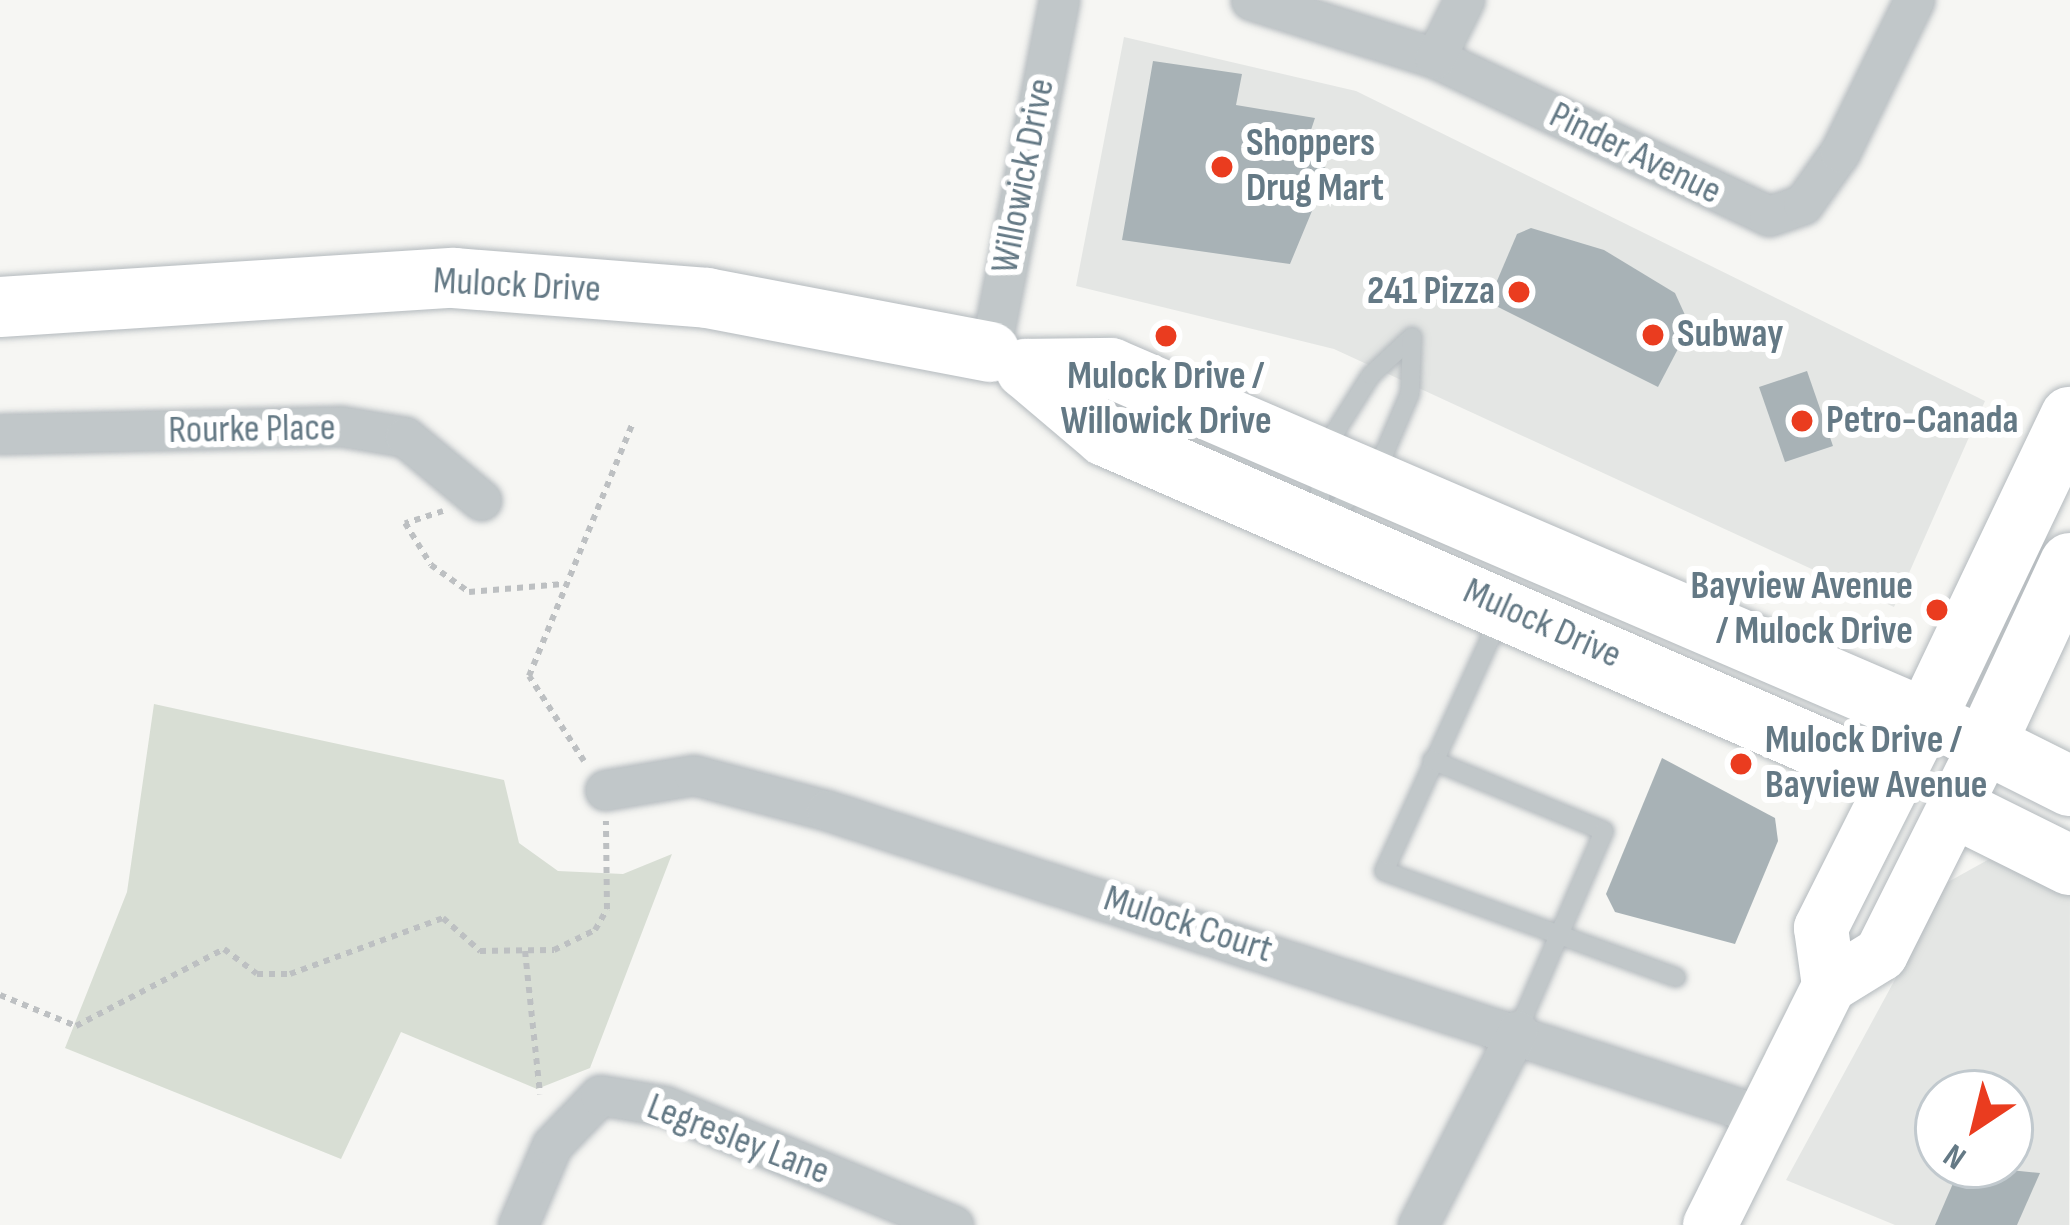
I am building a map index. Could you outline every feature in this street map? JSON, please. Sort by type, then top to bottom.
[{"type":"main road","name":"Mulock Drive","points":[[0,307],[454,278],[707,298],[1008,360],[1112,368],[1348,464],[1986,744],[2070,786]]},
{"type":"main road","name":"Mulock Drive","points":[[1008,360],[1105,436],[1505,607],[1957,809],[2070,865]]},
{"type":"main road","points":[[1829,986],[1821,928],[2070,417]]},
{"type":"main road","points":[[1710,1225],[1829,986],[1881,954],[1957,809],[2070,563]]},
{"type":"street","name":"Willowick Drive","points":[[1008,360],[1059,0]]},
{"type":"street","name":"Pinder Avenue","points":[[1251,0],[1435,58],[1769,216],[1802,204],[1840,152],[1914,0]]},
{"type":"street","points":[[1435,58],[1464,0]]},
{"type":"street","name":"Rourke Place","points":[[0,434],[340,426],[405,437],[481,500]]},
{"type":"street","name":"Mulock Court","points":[[605,790],[694,775],[1518,1030],[1763,1116]]},
{"type":"street","points":[[1418,1225],[1518,1030]]},
{"type":"street","name":"Legresley Lane","points":[[518,1225],[552,1145],[600,1095],[665,1106],[953,1225]]},
{"type":"lane","points":[[1319,526],[1348,464],[1371,375],[1412,338],[1410,393],[1348,464],[1319,526]]},
{"type":"lane","points":[[1505,607],[1384,871],[1676,977]]},
{"type":"lane","points":[[1432,760],[1604,831],[1518,1030]]},
{"type":"path","points":[[0,994],[76,1026],[224,949],[257,974],[290,974],[443,918],[480,951],[525,951],[595,930],[607,909],[605,790],[529,676],[633,423]]},
{"type":"path","points":[[481,500],[405,523],[430,565],[469,592],[563,584]]},
{"type":"path","points":[[525,951],[540,1094]]},
{"type":"shaded area","points":[[1124,37],[1356,91],[1985,401],[1894,607],[1334,349],[1076,286]]},
{"type":"shaded area","points":[[154,704],[504,780],[519,843],[558,871],[623,874],[672,854],[590,1068],[537,1089],[401,1032],[341,1159],[65,1048],[127,892]]},
{"type":"shaded area","points":[[1993,857],[2070,891],[2069,1225],[1895,1225],[1786,1180],[1948,882]]},
{"type":"building","points":[[1153,61],[1242,74],[1236,105],[1315,118],[1303,154],[1329,170],[1290,264],[1122,240]]},
{"type":"building","points":[[1531,228],[1604,250],[1675,293],[1690,326],[1658,387],[1488,302],[1517,234]]},
{"type":"building","points":[[1807,371],[1833,446],[1785,462],[1759,387]]},
{"type":"building","points":[[1662,758],[1775,818],[1778,841],[1735,944],[1615,912],[1606,894]]},
{"type":"building","points":[[1951,1189],[2033,1189],[2017,1225],[1935,1225]]},
{"type":"place","name":"Shoppers Drug Mart","points":[[1222,167]]},
{"type":"place","name":"241 Pizza","points":[[1519,292]]},
{"type":"place","name":"Subway","points":[[1653,335]]},
{"type":"place","name":"Mulock Drive / Willowick Drive","points":[[1166,336]]},
{"type":"place","name":"Petro-Canada","points":[[1802,421]]},
{"type":"place","name":"Bayview Avenue / Mulock Drive","points":[[1937,610]]},
{"type":"place","name":"Mulock Drive / Bayview Avenue","points":[[1741,764]]}]
